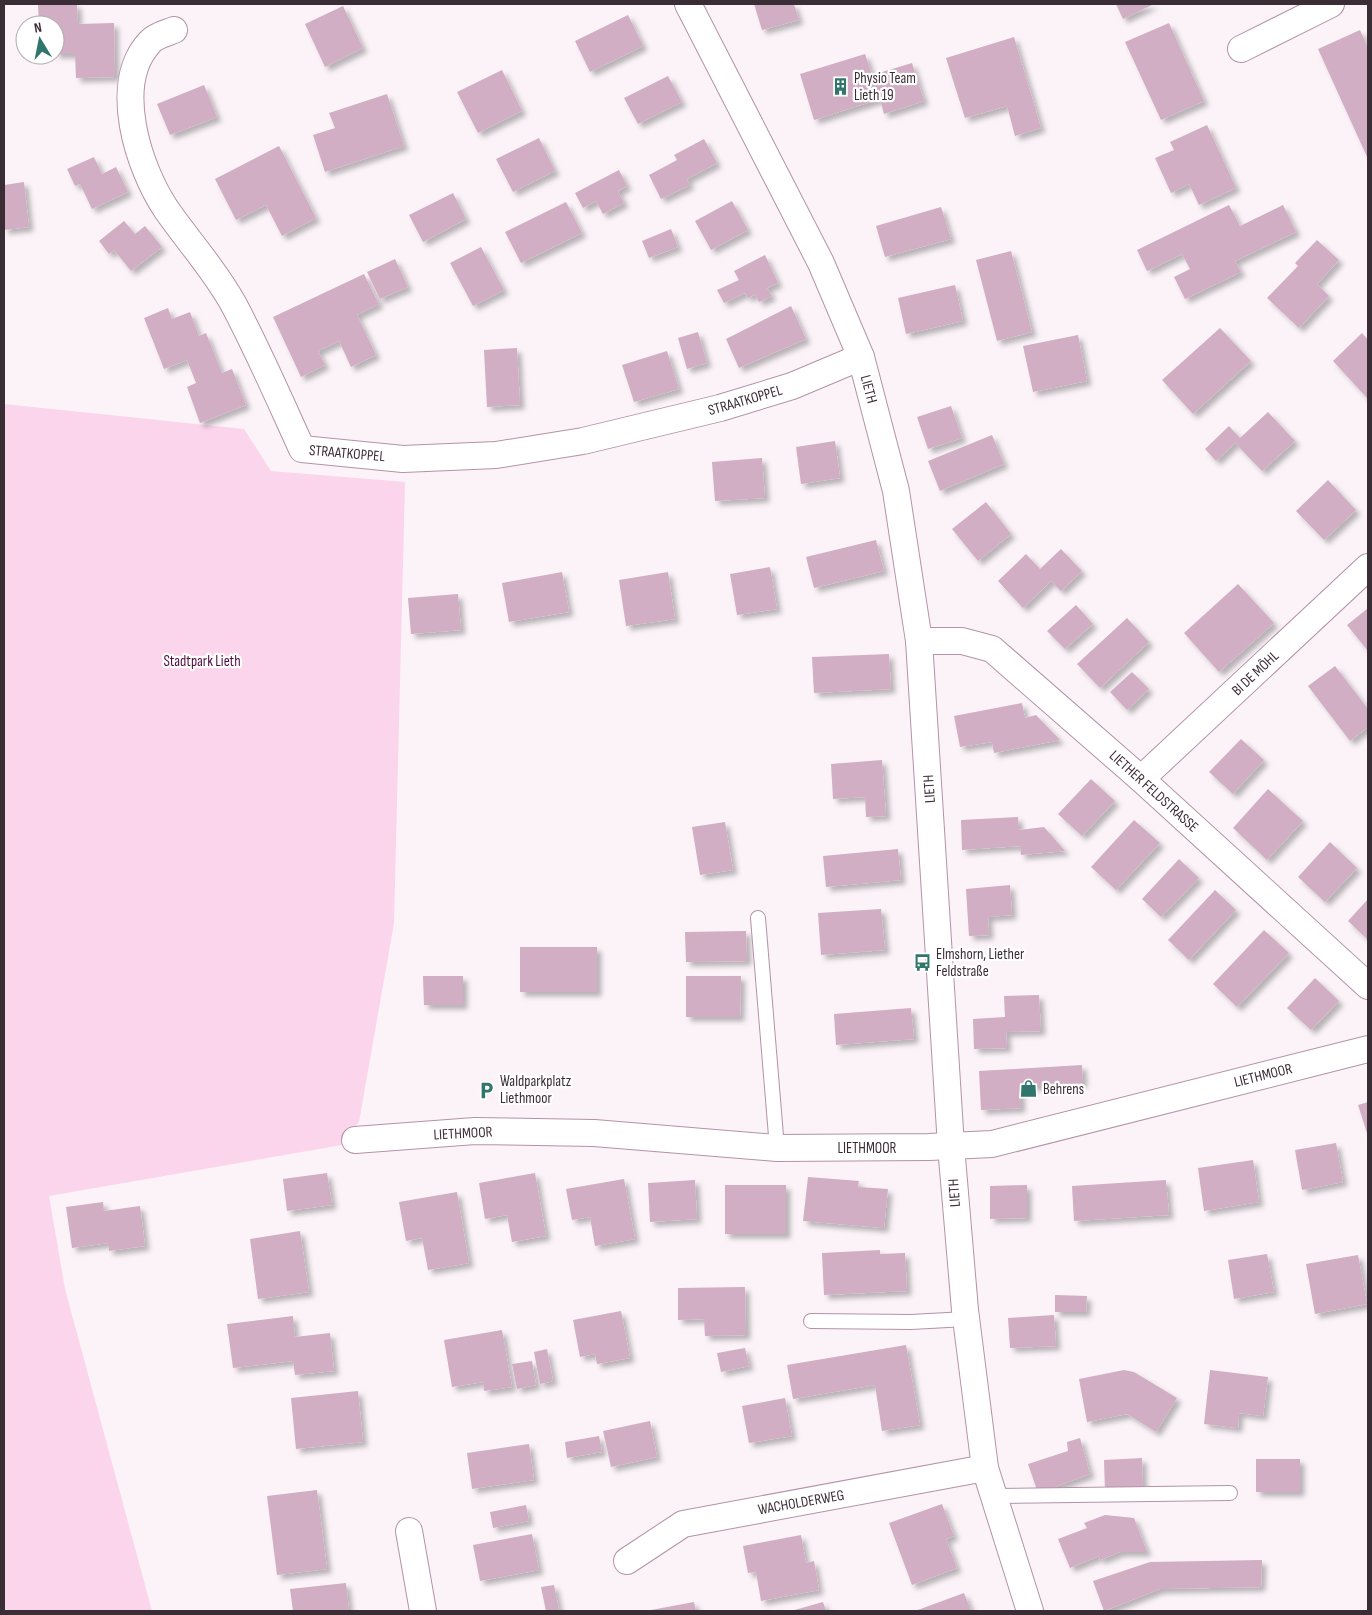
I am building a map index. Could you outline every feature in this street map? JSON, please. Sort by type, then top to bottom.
[{"type":"street","name":"LIETH","points":[[688,4],[821,263],[861,357],[896,490],[919,640],[951,1146],[966,1319],[986,1468],[993,1496],[1030,1611]]},
{"type":"street","points":[[1241,49],[1331,4]]},
{"type":"street","name":"STRAATKOPPEL","points":[[174,30],[151,40],[138,60],[131,89],[132,121],[138,153],[165,208],[198,249],[233,303],[302,449],[403,459],[496,454],[583,441],[720,408],[783,389],[861,357]]},
{"type":"street","name":"BI DE MÖHL","points":[[1141,779],[1368,567]]},
{"type":"street","name":"LIETHER FELDSTRASSE","points":[[919,640],[962,641],[992,650],[1141,779],[1368,986]]},
{"type":"street","name":"LIETHMOOR","points":[[354,1140],[475,1131],[594,1133],[778,1148],[992,1144],[1368,1049]]},
{"type":"street","name":"WACHOLDERWEG","points":[[627,1561],[683,1524],[986,1468]]},
{"type":"street","points":[[408,1531],[423,1611]]},
{"type":"lane","points":[[758,918],[778,1148]]},
{"type":"lane","points":[[811,1321],[911,1322],[966,1319]]},
{"type":"lane","points":[[993,1496],[1230,1492]]},
{"type":"green space","name":"Stadtpark Lieth","points":[[4,404],[244,429],[271,471],[405,482],[394,923],[359,1122],[342,1145],[49,1196],[65,1289],[152,1611],[4,1611]]},
{"type":"building","points":[[38,4],[77,4],[78,24],[114,23],[115,77],[76,78],[75,54],[65,54],[65,15],[39,15]]},
{"type":"building","points":[[754,4],[794,4],[799,20],[762,30]]},
{"type":"building","points":[[1116,4],[1154,4],[1123,19]]},
{"type":"building","points":[[343,6],[363,48],[325,67],[305,24]]},
{"type":"building","points":[[628,15],[643,46],[590,72],[575,41]]},
{"type":"building","points":[[1169,23],[1204,101],[1161,120],[1125,42]]},
{"type":"building","points":[[1360,30],[1368,48],[1368,159],[1318,49]]},
{"type":"building","points":[[1014,37],[1041,128],[1015,136],[1007,106],[965,118],[946,58]]},
{"type":"building","name":"Physio Team Lieth 19","points":[[865,54],[872,75],[912,63],[924,101],[884,114],[880,99],[814,120],[800,74]]},
{"type":"building","points":[[502,70],[522,111],[478,133],[457,92]]},
{"type":"building","points":[[668,76],[682,102],[638,124],[624,98]]},
{"type":"building","points":[[204,85],[217,117],[170,135],[157,104]]},
{"type":"building","points":[[387,94],[404,146],[325,172],[313,135],[335,128],[329,113]]},
{"type":"building","points":[[1207,125],[1236,188],[1199,205],[1189,184],[1171,193],[1155,158],[1174,150],[1170,142]]},
{"type":"building","points":[[539,138],[555,171],[513,192],[496,159]]},
{"type":"building","points":[[704,139],[717,163],[687,179],[690,185],[661,199],[649,175],[677,160],[674,155]]},
{"type":"building","points":[[279,146],[316,218],[282,236],[266,205],[236,220],[215,179]]},
{"type":"building","points":[[94,157],[102,174],[116,167],[128,192],[92,209],[80,184],[75,186],[67,169]]},
{"type":"building","points":[[619,170],[627,186],[618,191],[624,203],[603,214],[596,201],[583,208],[575,193]]},
{"type":"building","points":[[24,182],[29,227],[4,230],[4,185]]},
{"type":"building","points":[[453,193],[466,219],[423,242],[409,215]]},
{"type":"building","points":[[732,201],[748,230],[711,250],[695,221]]},
{"type":"building","points":[[566,202],[582,233],[521,263],[505,232]]},
{"type":"building","points":[[1229,205],[1240,226],[1283,205],[1296,232],[1235,261],[1241,272],[1185,299],[1174,277],[1190,269],[1182,254],[1147,271],[1137,250]]},
{"type":"building","points":[[941,207],[951,239],[885,257],[876,226]]},
{"type":"building","points":[[124,221],[135,234],[145,226],[162,247],[131,271],[114,250],[109,254],[99,241]]},
{"type":"building","points":[[671,229],[678,247],[649,258],[642,241]]},
{"type":"building","points":[[1317,240],[1339,260],[1317,284],[1329,296],[1299,328],[1267,298],[1298,266],[1295,263]]},
{"type":"building","points":[[481,247],[504,290],[473,306],[450,263]]},
{"type":"building","points":[[1011,251],[1032,332],[997,341],[976,260]]},
{"type":"building","points":[[765,255],[778,283],[767,288],[772,296],[759,302],[755,294],[748,298],[745,293],[724,303],[717,290],[739,280],[734,271]]},
{"type":"building","points":[[395,259],[408,287],[380,299],[367,272]]},
{"type":"building","points":[[364,274],[379,304],[357,315],[376,355],[351,367],[339,341],[318,351],[325,365],[301,377],[273,317]]},
{"type":"building","points":[[955,285],[963,321],[906,334],[898,298]]},
{"type":"building","points":[[791,306],[806,339],[739,368],[726,339]]},
{"type":"building","points":[[168,308],[172,319],[190,312],[199,336],[206,333],[222,373],[232,369],[246,405],[200,423],[187,387],[196,383],[187,360],[164,369],[144,318]]},
{"type":"building","points":[[1220,328],[1251,361],[1193,414],[1162,380]]},
{"type":"building","points":[[698,332],[707,363],[687,369],[678,338]]},
{"type":"building","points":[[1362,333],[1368,340],[1368,399],[1333,361]]},
{"type":"building","points":[[1078,335],[1087,381],[1033,392],[1023,346]]},
{"type":"building","points":[[517,348],[520,405],[487,407],[484,350]]},
{"type":"building","points":[[667,351],[679,389],[634,402],[622,365]]},
{"type":"building","points":[[951,406],[962,438],[928,449],[917,417]]},
{"type":"building","points":[[1268,412],[1295,441],[1262,471],[1235,443],[1216,461],[1205,449],[1229,426],[1240,438]]},
{"type":"building","points":[[992,435],[1004,464],[940,491],[928,461]]},
{"type":"building","points":[[835,441],[840,478],[801,484],[796,447]]},
{"type":"building","points":[[762,458],[765,498],[715,501],[712,462]]},
{"type":"building","points":[[1328,480],[1356,510],[1324,540],[1296,511]]},
{"type":"building","points":[[986,502],[1011,534],[978,561],[952,529]]},
{"type":"building","points":[[876,540],[884,571],[814,588],[806,557]]},
{"type":"building","points":[[1061,549],[1082,571],[1061,591],[1051,581],[1023,608],[998,581],[1026,554],[1040,569]]},
{"type":"building","points":[[770,567],[777,609],[737,615],[730,574]]},
{"type":"building","points":[[562,572],[569,612],[509,622],[502,583]]},
{"type":"building","points":[[668,572],[675,619],[626,626],[619,580]]},
{"type":"building","points":[[1238,584],[1274,623],[1219,672],[1184,633]]},
{"type":"building","points":[[458,594],[461,630],[411,634],[408,598]]},
{"type":"building","points":[[1076,605],[1093,624],[1065,649],[1047,631]]},
{"type":"building","points":[[1367,609],[1368,611],[1368,651],[1347,625]]},
{"type":"building","points":[[1127,618],[1149,642],[1100,688],[1077,664]]},
{"type":"building","points":[[889,654],[891,689],[814,693],[812,657]]},
{"type":"building","points":[[1335,666],[1368,709],[1368,727],[1350,741],[1308,686]]},
{"type":"building","points":[[1132,672],[1149,689],[1127,710],[1110,692]]},
{"type":"building","points":[[1022,703],[1025,718],[1036,715],[1060,740],[994,753],[992,742],[960,747],[954,716]]},
{"type":"building","points":[[1241,739],[1264,760],[1233,794],[1209,772]]},
{"type":"building","points":[[882,760],[886,816],[866,817],[865,797],[833,799],[831,764]]},
{"type":"building","points":[[1091,779],[1115,801],[1082,836],[1058,814]]},
{"type":"building","points":[[1268,789],[1303,821],[1267,860],[1233,828]]},
{"type":"building","points":[[1018,817],[1019,830],[1044,827],[1065,851],[1021,855],[1020,846],[962,850],[961,820]]},
{"type":"building","points":[[1134,820],[1160,843],[1116,890],[1091,867]]},
{"type":"building","points":[[725,822],[733,870],[700,875],[692,827]]},
{"type":"building","points":[[1330,842],[1357,868],[1325,902],[1298,877]]},
{"type":"building","points":[[898,849],[901,880],[826,887],[823,856]]},
{"type":"building","points":[[1179,859],[1199,878],[1161,917],[1142,899]]},
{"type":"building","points":[[1010,885],[1012,915],[988,917],[989,935],[969,936],[966,889]]},
{"type":"building","points":[[1215,890],[1236,910],[1189,960],[1168,940]]},
{"type":"building","points":[[1368,899],[1368,940],[1348,921]]},
{"type":"building","points":[[881,909],[885,950],[821,955],[818,913]]},
{"type":"building","points":[[1264,930],[1289,953],[1237,1007],[1213,984]]},
{"type":"building","points":[[746,931],[747,961],[686,962],[685,932]]},
{"type":"building","points":[[520,947],[597,947],[597,992],[520,992]]},
{"type":"building","points":[[423,976],[463,976],[463,1005],[424,1005]]},
{"type":"building","points":[[686,976],[741,976],[740,1017],[686,1017]]},
{"type":"building","points":[[1315,978],[1339,1001],[1311,1030],[1287,1008]]},
{"type":"building","points":[[1039,995],[1041,1031],[1006,1032],[1007,1048],[974,1049],[973,1019],[1005,1017],[1004,996]]},
{"type":"building","points":[[911,1008],[914,1039],[836,1045],[834,1014]]},
{"type":"building","points":[[1082,1065],[1083,1083],[1020,1087],[1021,1108],[981,1110],[979,1071]]},
{"type":"building","points":[[1368,1102],[1368,1132],[1367,1133],[1358,1105]]},
{"type":"building","points":[[1336,1143],[1343,1182],[1302,1190],[1295,1150]]},
{"type":"building","points":[[1253,1160],[1259,1202],[1204,1211],[1198,1168]]},
{"type":"building","points":[[327,1173],[332,1205],[287,1211],[283,1179]]},
{"type":"building","points":[[535,1173],[546,1236],[512,1242],[507,1215],[485,1219],[479,1183]]},
{"type":"building","points":[[808,1177],[859,1181],[858,1187],[888,1189],[884,1228],[803,1221]]},
{"type":"building","points":[[624,1179],[635,1239],[595,1246],[590,1217],[572,1220],[566,1189]]},
{"type":"building","points":[[695,1180],[697,1219],[650,1222],[648,1183]]},
{"type":"building","points":[[1166,1180],[1169,1215],[1074,1221],[1072,1186]]},
{"type":"building","points":[[725,1185],[786,1185],[786,1234],[725,1234]]},
{"type":"building","points":[[1027,1185],[1027,1218],[990,1219],[990,1186]]},
{"type":"building","points":[[457,1192],[469,1263],[428,1270],[422,1238],[406,1241],[399,1202]]},
{"type":"building","points":[[103,1202],[104,1211],[140,1206],[145,1246],[109,1251],[108,1243],[72,1248],[66,1207]]},
{"type":"building","points":[[300,1231],[309,1292],[258,1299],[250,1239]]},
{"type":"building","points":[[880,1250],[880,1254],[905,1253],[907,1291],[824,1295],[822,1253]]},
{"type":"building","points":[[1267,1254],[1274,1292],[1234,1299],[1228,1260]]},
{"type":"building","points":[[1358,1255],[1367,1304],[1315,1314],[1306,1264]]},
{"type":"building","points":[[745,1287],[746,1335],[705,1336],[704,1319],[678,1320],[678,1288]]},
{"type":"building","points":[[1055,1295],[1087,1296],[1086,1312],[1055,1312]]},
{"type":"building","points":[[621,1311],[630,1358],[597,1364],[595,1354],[580,1357],[573,1320]]},
{"type":"building","points":[[1054,1315],[1056,1346],[1010,1348],[1008,1318]]},
{"type":"building","points":[[293,1316],[295,1337],[330,1333],[334,1371],[295,1375],[293,1361],[233,1368],[227,1324]]},
{"type":"building","points":[[502,1330],[512,1387],[484,1391],[483,1382],[452,1387],[444,1340]]},
{"type":"building","points":[[906,1345],[920,1425],[882,1431],[875,1385],[793,1399],[787,1365]]},
{"type":"building","points":[[745,1348],[749,1366],[721,1372],[717,1353]]},
{"type":"building","points":[[547,1349],[553,1381],[540,1384],[534,1352]]},
{"type":"building","points":[[532,1361],[536,1385],[517,1389],[512,1364]]},
{"type":"building","points":[[1124,1370],[1134,1372],[1177,1398],[1156,1432],[1127,1414],[1087,1422],[1079,1379]]},
{"type":"building","points":[[1210,1370],[1268,1377],[1263,1416],[1239,1413],[1238,1428],[1204,1424]]},
{"type":"building","points":[[358,1391],[363,1442],[296,1449],[291,1398]]},
{"type":"building","points":[[785,1398],[792,1436],[749,1443],[742,1406]]},
{"type":"building","points":[[650,1421],[657,1457],[611,1467],[603,1431]]},
{"type":"building","points":[[599,1436],[602,1452],[567,1458],[565,1442]]},
{"type":"building","points":[[1080,1438],[1090,1474],[1038,1493],[1028,1464],[1068,1451],[1067,1442]]},
{"type":"building","points":[[529,1444],[534,1480],[472,1489],[467,1453]]},
{"type":"building","points":[[1142,1458],[1143,1490],[1105,1491],[1104,1460]]},
{"type":"building","points":[[1256,1459],[1300,1459],[1300,1492],[1256,1492]]},
{"type":"building","points":[[317,1490],[327,1569],[277,1575],[267,1496]]},
{"type":"building","points":[[942,1504],[954,1536],[946,1539],[957,1568],[912,1585],[889,1523]]},
{"type":"building","points":[[526,1505],[529,1521],[493,1528],[490,1512]]},
{"type":"building","points":[[1105,1515],[1134,1518],[1147,1552],[1120,1552],[1100,1560],[1099,1556],[1070,1568],[1058,1539],[1087,1528],[1084,1523]]},
{"type":"building","points":[[532,1534],[539,1570],[480,1581],[473,1545]]},
{"type":"building","points":[[801,1535],[806,1563],[814,1561],[819,1590],[761,1601],[756,1572],[748,1573],[743,1546]]},
{"type":"building","points":[[1262,1560],[1261,1587],[1160,1589],[1104,1611],[1093,1581],[1150,1562]]},
{"type":"building","points":[[346,1583],[349,1611],[293,1611],[290,1589]]},
{"type":"building","points":[[554,1585],[559,1611],[546,1611],[541,1587]]},
{"type":"building","points":[[964,1593],[971,1611],[915,1611]]},
{"type":"building","points":[[694,1602],[696,1611],[651,1611],[651,1610]]},
{"type":"building","points":[[823,1602],[826,1611],[791,1611]]},
{"type":"place","name":"Physio Team Lieth 19","points":[[840,87]]},
{"type":"place","name":"Elmshorn, Liether Feldstraße","points":[[922,963]]},
{"type":"place","name":"Behrens","points":[[1029,1089]]},
{"type":"place","name":"Waldparkplatz Liethmoor","points":[[486,1090]]}]
